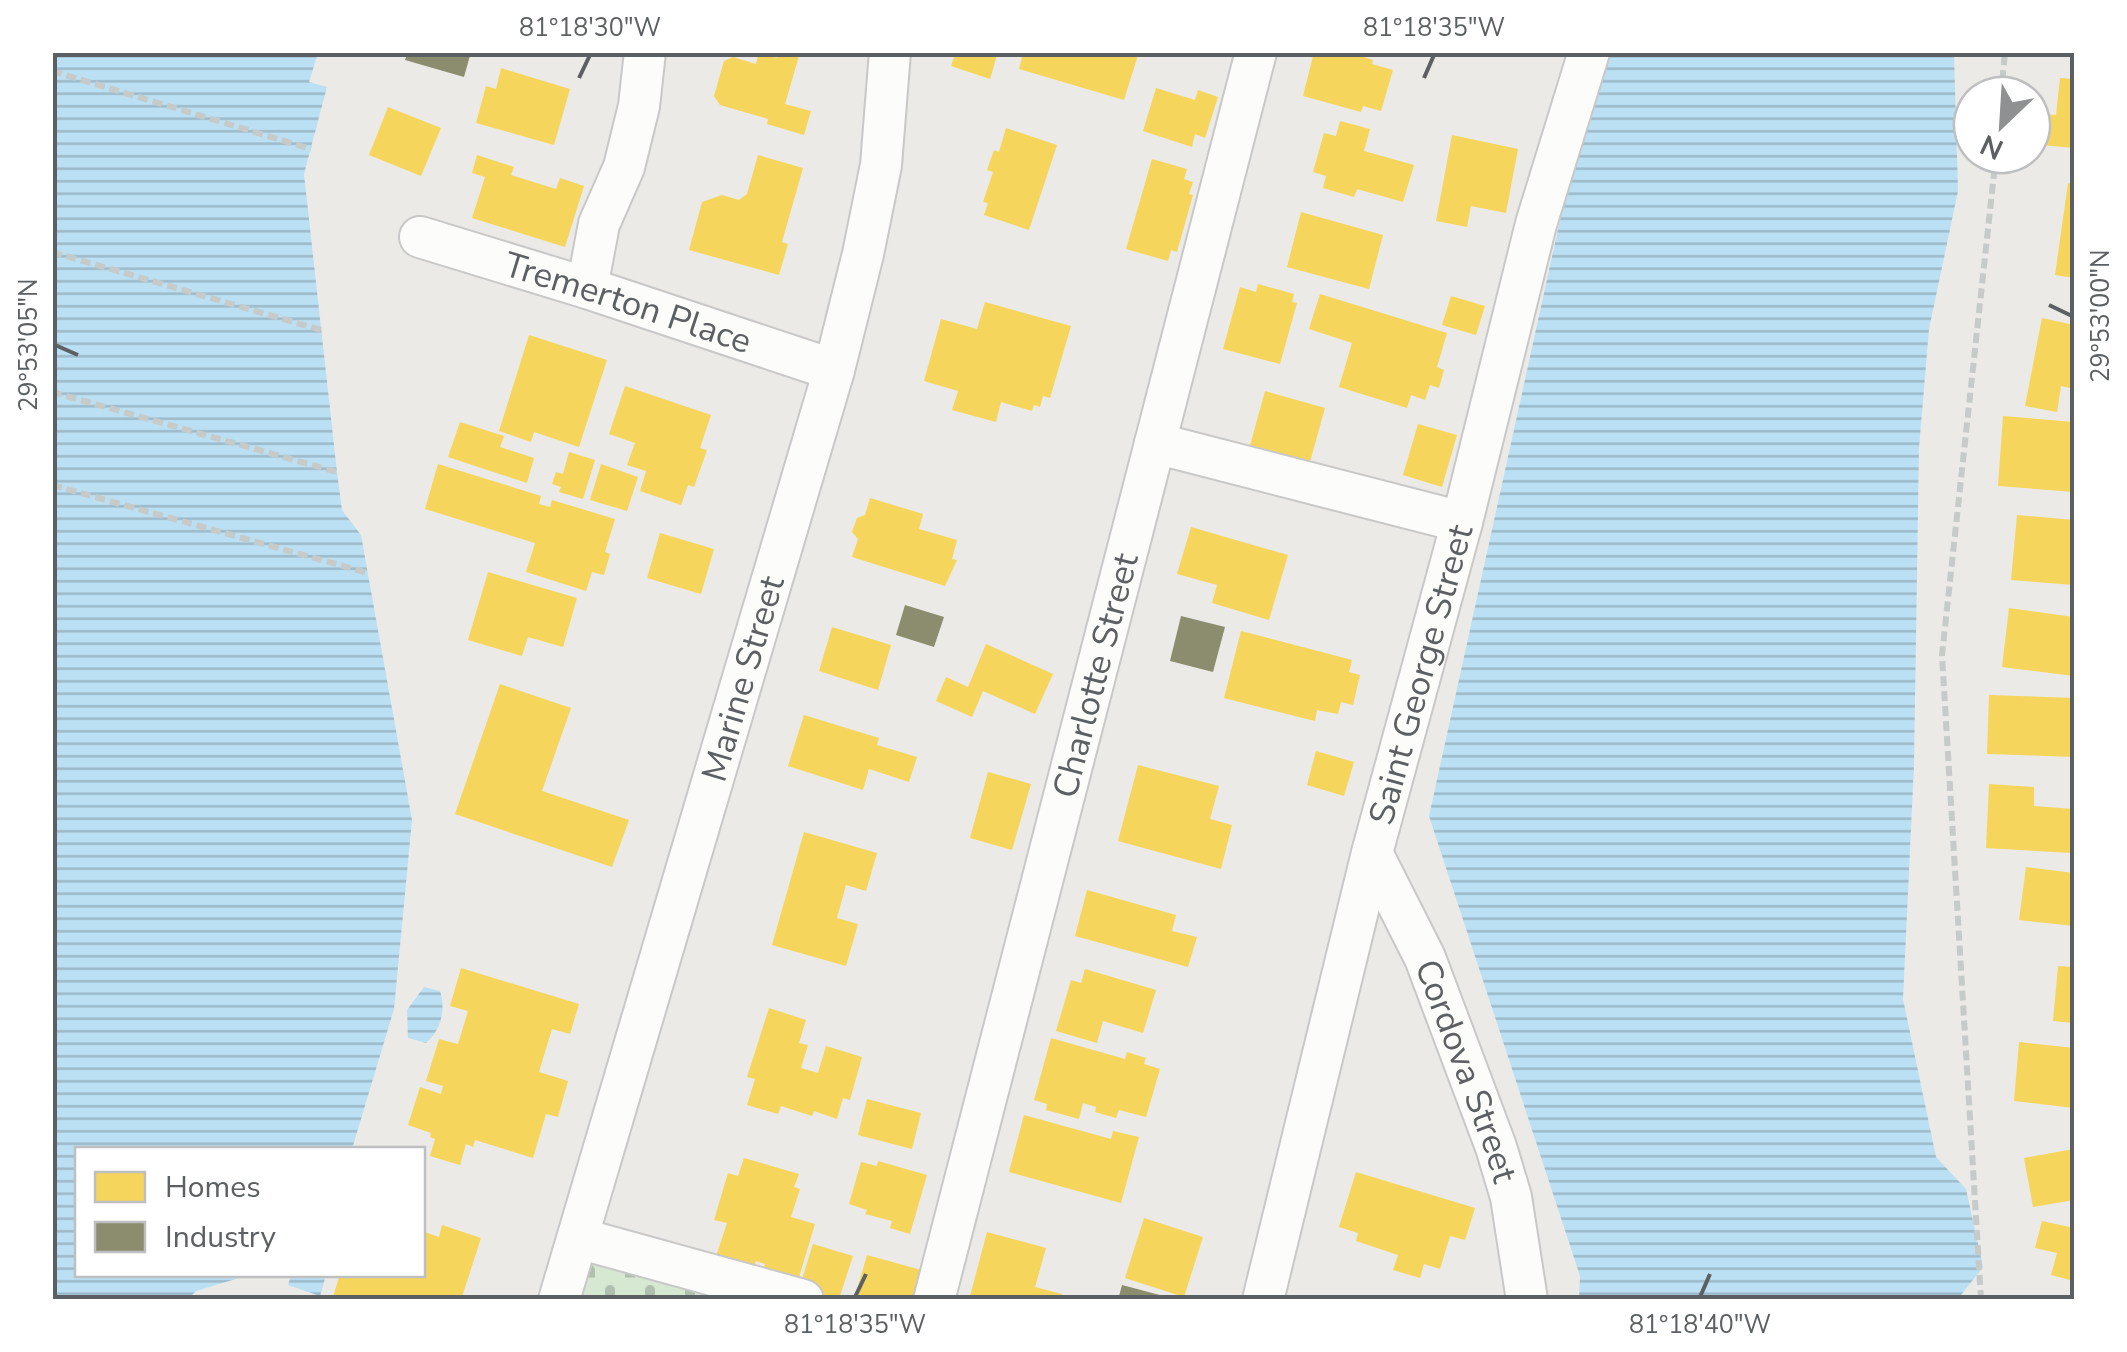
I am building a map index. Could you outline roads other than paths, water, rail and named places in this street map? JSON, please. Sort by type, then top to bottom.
[{"type":"street","points":[[587,288],[599,224],[624,166],[640,106],[645,52]]},
{"type":"street","name":"Marine Street","points":[[559,1300],[834,370],[881,165],[890,52]]},
{"type":"street","name":"Charlotte Street","points":[[934,1300],[1256,52]]},
{"type":"street","name":"Saint George Street","points":[[1263,1300],[1372,853],[1462,522],[1536,224],[1589,52]]},
{"type":"street","name":"Tremerton Place","points":[[420,237],[834,370]]},
{"type":"street","points":[[1155,443],[1462,522]]},
{"type":"street","name":"Cordova Street","points":[[1372,853],[1425,958],[1496,1148],[1511,1197],[1528,1300]]},
{"type":"street","points":[[578,1238],[803,1300]]},
{"type":"water","points":[[52,53],[318,53],[309,82],[327,87],[304,174],[337,472],[342,510],[361,535],[412,820],[394,1009],[353,1147],[75,1147],[75,1277],[242,1277],[196,1291],[188,1299],[53,1299]]},
{"type":"water","points":[[1611,53],[1954,53],[1952,175],[1958,175],[1958,191],[1929,329],[1919,448],[1914,765],[1903,999],[1936,1157],[1966,1189],[1983,1267],[1958,1299],[1579,1299],[1580,1276],[1429,816],[1566,193]]},
{"type":"water","points":[[424,987],[440,991],[442,1005],[439,1026],[426,1043],[408,1038],[407,1010]]},
{"type":"water","points":[[290,1277],[325,1277],[320,1296],[288,1285]]}]
